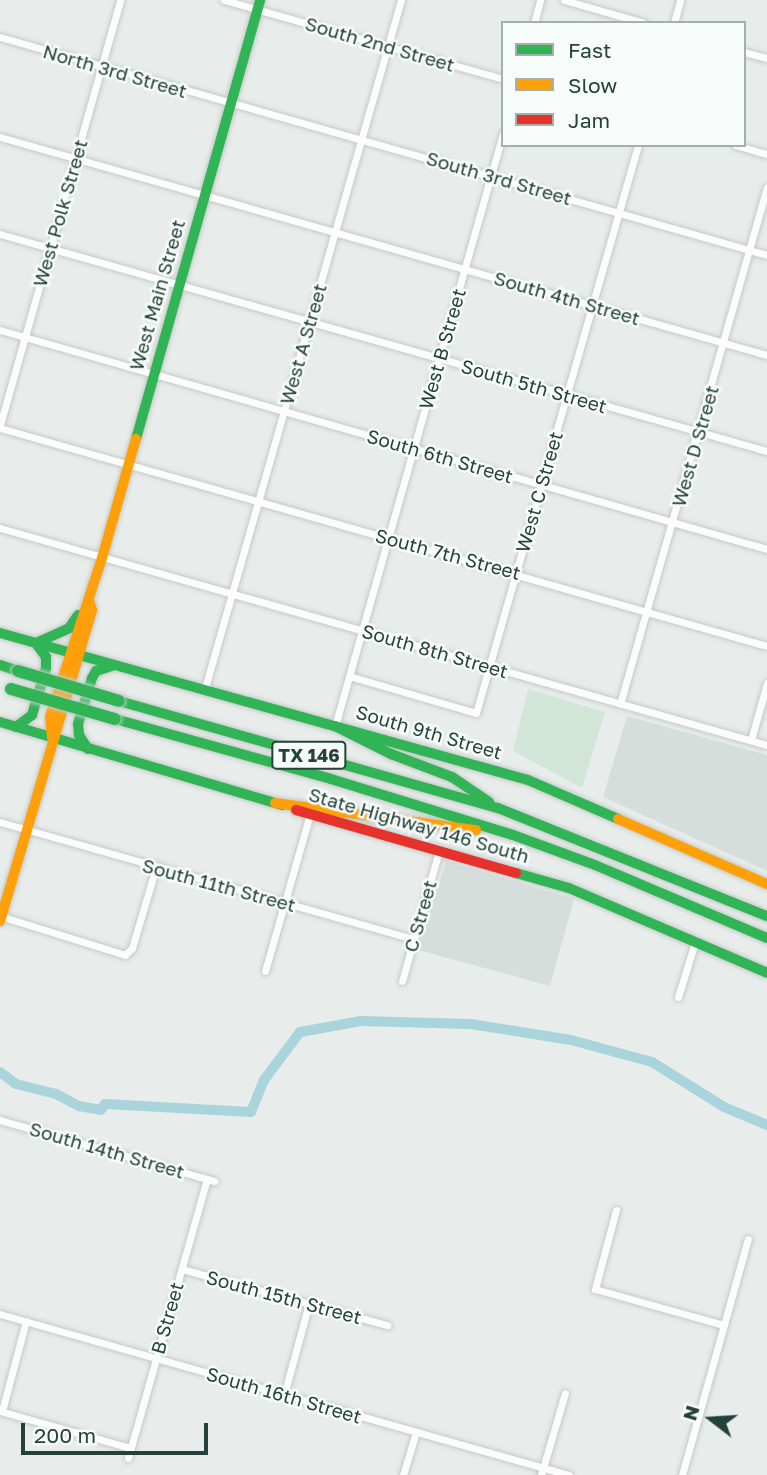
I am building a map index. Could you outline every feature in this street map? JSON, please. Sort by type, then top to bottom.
[{"type":"main road","name":"West Main Street","points":[[0,918],[52,738],[61,720],[74,654],[92,610],[89,600],[259,5]]},
{"type":"main road","points":[[16,727],[32,715],[46,668],[46,657],[36,643],[69,628],[83,603],[89,600]]},
{"type":"main road","name":"South 9th Street","points":[[0,633],[528,780],[767,884]]},
{"type":"main road","points":[[88,749],[79,735],[78,724],[92,678],[96,671],[114,664]]},
{"type":"main road","name":"TX 146","points":[[0,665],[498,808],[767,915]]},
{"type":"main road","name":"TX 146","points":[[6,687],[513,835],[595,865],[767,937]]},
{"type":"main road","name":"State Highway 146 South","points":[[0,722],[569,888],[767,973]]},
{"type":"main road","points":[[335,726],[391,754],[452,777],[498,808]]},
{"type":"main road","points":[[275,803],[513,835]]},
{"type":"street","name":"West Polk Street","points":[[0,427],[120,0]]},
{"type":"street","name":"South 2nd Street","points":[[224,0],[259,5],[501,78]]},
{"type":"street","name":"West A Street","points":[[205,688],[401,0]]},
{"type":"street","points":[[535,21],[540,0]]},
{"type":"street","points":[[564,0],[636,21]]},
{"type":"street","points":[[675,21],[680,0]]},
{"type":"street","name":"North 3rd Street","points":[[0,37],[231,104]]},
{"type":"street","points":[[746,53],[767,58]]},
{"type":"street","name":"South 3rd Street","points":[[231,104],[767,255]]},
{"type":"street","name":"South 4th Street","points":[[0,137],[767,355]]},
{"type":"street","name":"West B Street","points":[[335,726],[501,140]]},
{"type":"street","name":"West C Street","points":[[349,676],[476,713],[637,147]]},
{"type":"street","points":[[741,147],[767,155]]},
{"type":"street","name":"West D Street","points":[[620,704],[767,187]]},
{"type":"street","name":"South 5th Street","points":[[0,234],[767,451]]},
{"type":"street","name":"South 6th Street","points":[[0,330],[767,550]]},
{"type":"street","name":"South 7th Street","points":[[0,427],[767,646]]},
{"type":"street","name":"South 8th Street","points":[[0,528],[767,745]]},
{"type":"street","points":[[751,740],[767,683]]},
{"type":"street","points":[[265,971],[310,814]]},
{"type":"street","name":"South 11th Street","points":[[0,822],[413,939]]},
{"type":"street","name":"C Street","points":[[402,981],[439,851]]},
{"type":"street","points":[[0,918],[125,955],[128,953],[156,867]]},
{"type":"street","points":[[678,997],[695,942]]},
{"type":"street","name":"South 14th Street","points":[[0,1120],[211,1180]]},
{"type":"street","name":"B Street","points":[[128,1458],[182,1269],[211,1180]]},
{"type":"street","points":[[616,1210],[595,1289],[724,1325]]},
{"type":"street","points":[[682,1475],[748,1239]]},
{"type":"street","name":"South 15th Street","points":[[182,1269],[387,1325]]},
{"type":"street","points":[[284,1395],[309,1303]]},
{"type":"street","name":"South 16th Street","points":[[0,1314],[415,1432],[542,1471],[569,1475]]},
{"type":"street","points":[[26,1321],[1,1411],[131,1448]]},
{"type":"street","points":[[542,1471],[565,1393]]},
{"type":"street","points":[[403,1475],[415,1432]]},
{"type":"shaded area","points":[[627,716],[767,755],[767,871],[603,797]]},
{"type":"shaded area","points":[[446,861],[574,899],[550,986],[418,950]]},
{"type":"green space","points":[[528,689],[605,712],[582,788],[513,751]]},
{"type":"waterway","points":[[0,1072],[16,1084],[56,1094],[79,1106],[101,1110],[105,1104],[251,1112],[264,1080],[300,1032],[361,1021],[471,1024],[571,1040],[652,1062],[724,1107],[767,1125]]},
{"type":"traffic: fast","points":[[136,439],[260,0]]},
{"type":"traffic: fast","points":[[16,727],[32,715],[46,668],[46,657],[36,643],[69,628],[78,615]]},
{"type":"traffic: fast","points":[[0,633],[528,780],[618,819]]},
{"type":"traffic: fast","points":[[0,665],[18,671]]},
{"type":"traffic: fast","points":[[88,749],[79,735],[78,724],[92,678],[96,671],[114,665]]},
{"type":"traffic: fast","points":[[18,671],[119,701]]},
{"type":"traffic: fast","points":[[11,689],[115,719]]},
{"type":"traffic: fast","points":[[119,701],[498,808],[767,916]]},
{"type":"traffic: fast","points":[[115,719],[331,779],[513,835],[595,865],[767,938]]},
{"type":"traffic: fast","points":[[0,722],[282,805]]},
{"type":"traffic: fast","points":[[335,726],[391,754],[452,777],[489,802]]},
{"type":"traffic: fast","points":[[516,873],[569,888],[767,973]]},
{"type":"traffic: slow","points":[[52,738],[50,717],[102,558],[136,439]]},
{"type":"traffic: slow","points":[[0,921],[92,610],[89,600]]},
{"type":"traffic: slow","points":[[275,803],[476,830]]},
{"type":"traffic: slow","points":[[618,819],[767,884]]},
{"type":"traffic: jam","points":[[296,810],[516,873]]}]
